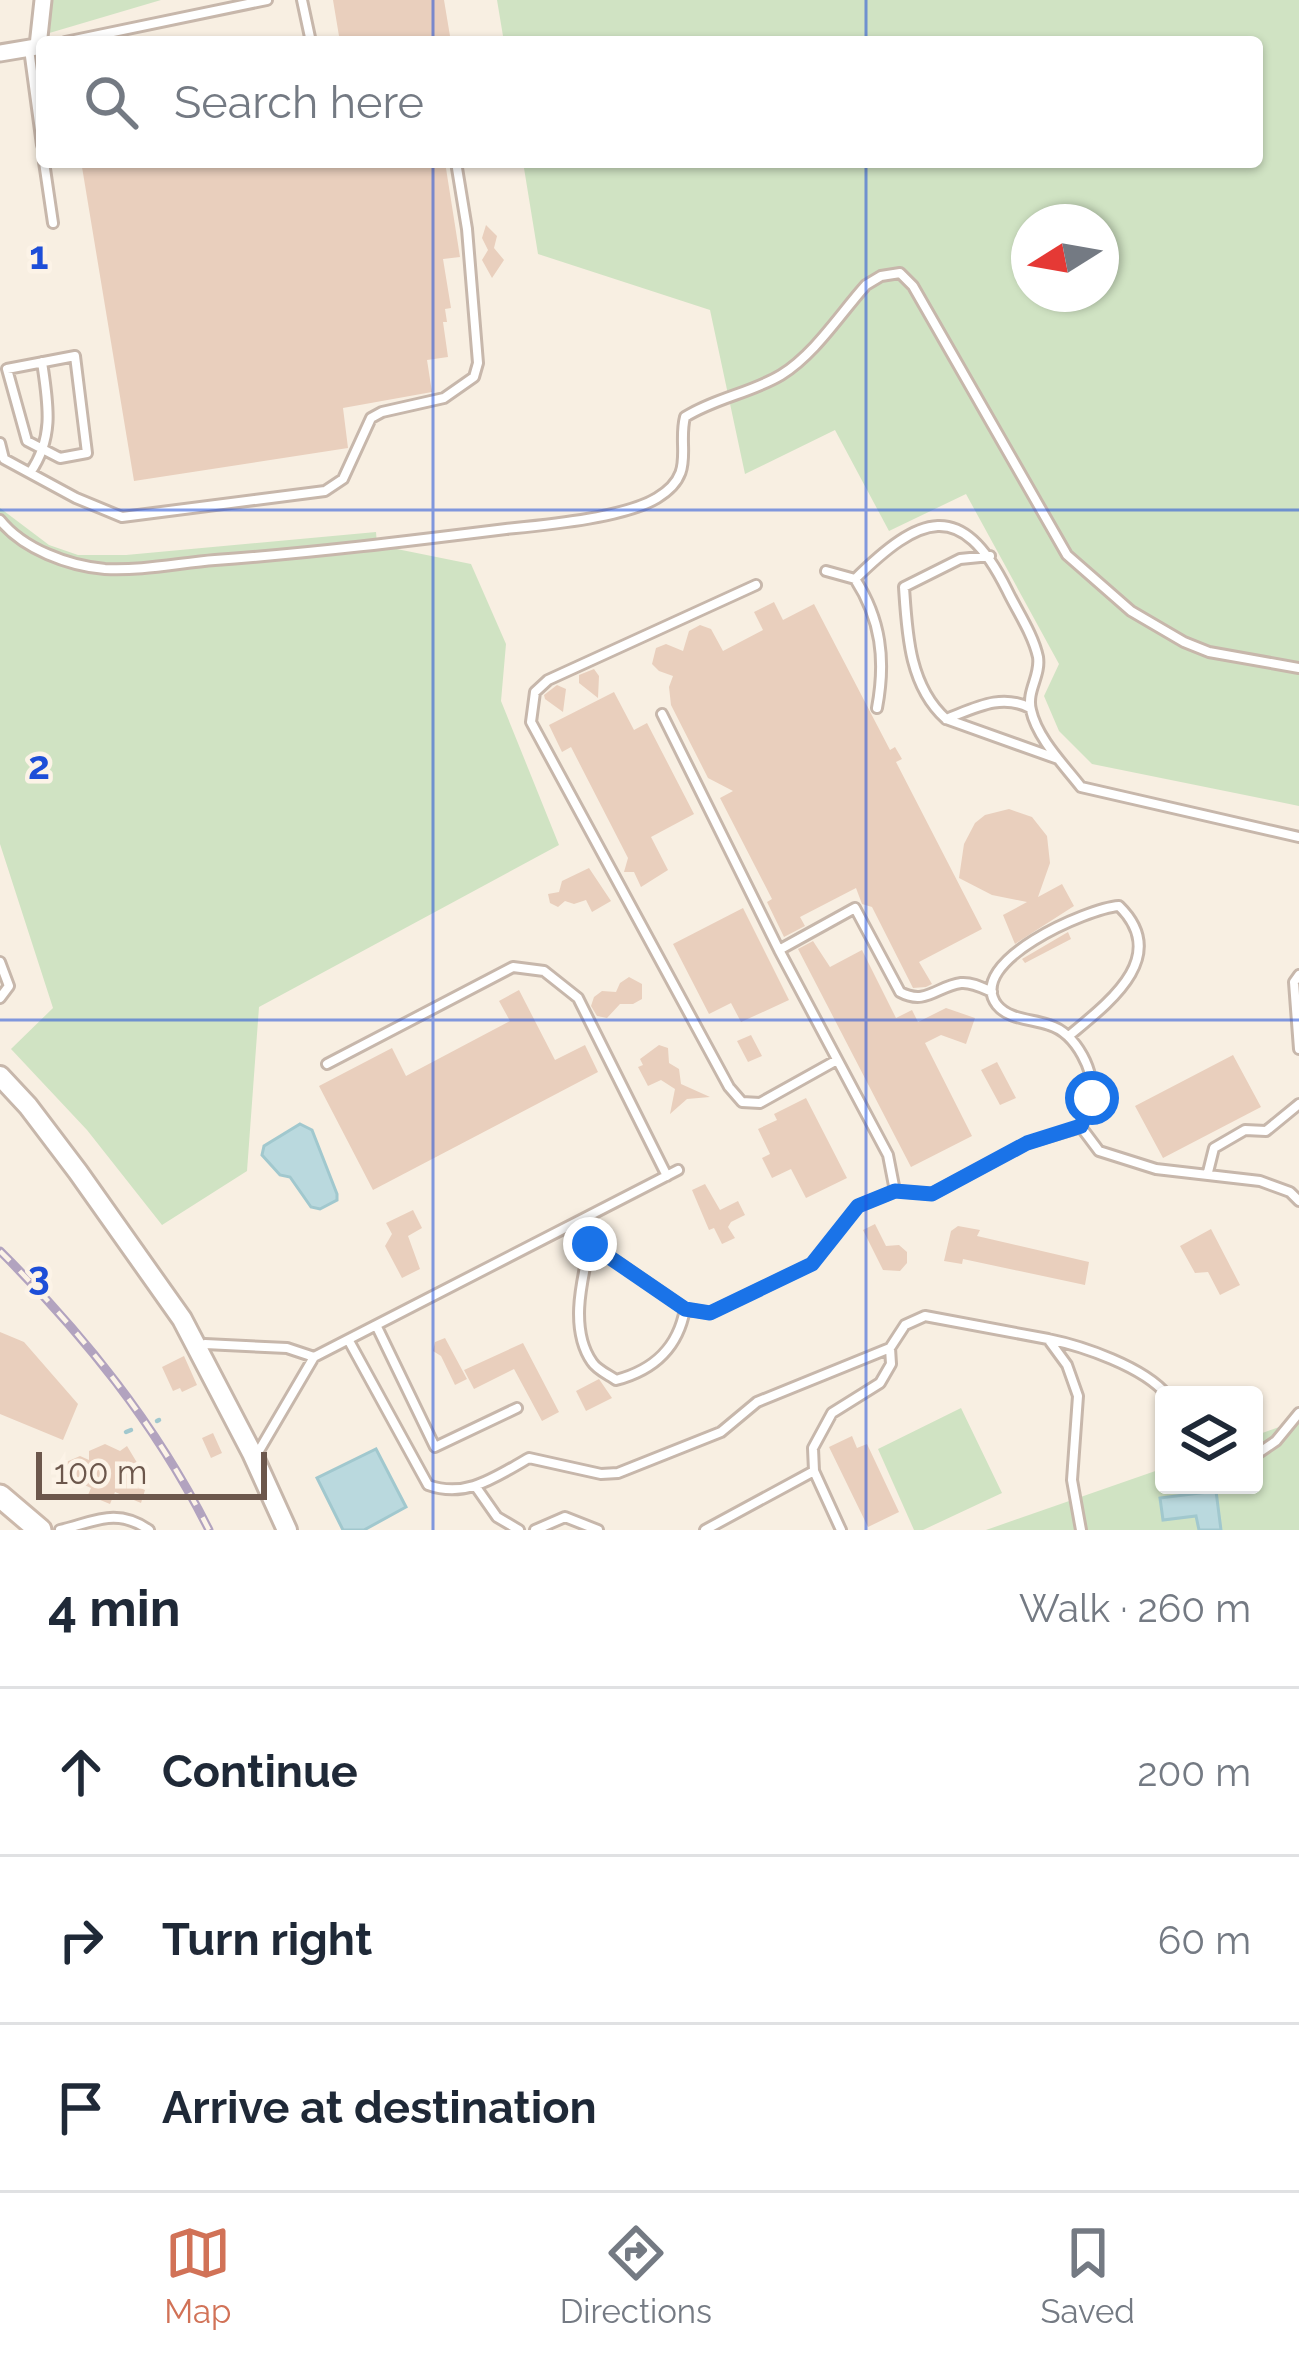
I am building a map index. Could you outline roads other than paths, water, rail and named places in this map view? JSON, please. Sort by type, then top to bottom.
[{"type":"main road","points":[[0,1496],[40,1530]]},
{"type":"street","points":[[38,36],[43,0]]},
{"type":"street","points":[[0,53],[36,47]]},
{"type":"street","points":[[0,1076],[78,1172],[199,1348],[287,1530]]},
{"type":"lane","points":[[94,36],[267,0]]},
{"type":"lane","points":[[302,0],[309,36]]},
{"type":"lane","points":[[45,168],[53,223]]},
{"type":"lane","points":[[0,443],[4,459],[122,517],[325,491],[343,478],[371,418],[444,398],[474,377],[478,363],[457,168]]},
{"type":"lane","points":[[0,520],[43,552],[73,564],[108,569],[271,556],[584,520],[657,499],[676,481],[686,454],[682,429],[686,417],[778,377],[797,364],[866,285],[900,273],[914,286],[1067,555],[1131,611],[1184,642],[1209,652],[1299,668]]},
{"type":"lane","points":[[76,356],[87,453],[60,458],[44,453],[27,441],[21,429],[7,369],[76,356]]},
{"type":"lane","points":[[30,473],[44,453],[50,414],[41,362]]},
{"type":"lane","points":[[855,579],[890,544],[926,526],[952,528],[979,542],[1036,650],[1040,670],[1030,708]]},
{"type":"lane","points":[[990,556],[960,559],[904,586],[915,671],[933,707],[946,719],[1059,759]]},
{"type":"lane","points":[[826,571],[855,579],[873,607],[882,653],[877,708]]},
{"type":"lane","points":[[756,585],[548,680],[535,692],[531,722],[729,1087],[742,1102],[760,1103],[837,1060]]},
{"type":"lane","points":[[946,719],[992,701],[1015,700],[1030,708],[1081,787],[1299,837]]},
{"type":"lane","points":[[662,714],[778,950],[888,1155],[895,1191]]},
{"type":"lane","points":[[1070,1035],[1130,977],[1138,960],[1141,939],[1135,922],[1119,906],[1096,907],[1006,958],[994,973],[992,992],[997,1005],[1012,1016],[1053,1025],[1070,1035],[1092,1078],[1092,1098],[1081,1126]]},
{"type":"lane","points":[[778,950],[855,908],[900,992],[913,999],[960,983],[992,992]]},
{"type":"lane","points":[[0,962],[9,986],[0,998]]},
{"type":"lane","points":[[327,1064],[512,967],[544,971],[578,998],[667,1176]]},
{"type":"lane","points":[[1299,975],[1294,982],[1299,1049]]},
{"type":"lane","points":[[1208,1172],[1214,1148],[1245,1130],[1266,1131],[1299,1104]]},
{"type":"lane","points":[[1081,1126],[1099,1151],[1156,1169],[1260,1181],[1290,1192],[1299,1201]]},
{"type":"lane","points":[[568,1228],[685,1309],[710,1313],[812,1264],[858,1206],[895,1191],[932,1194],[1027,1143],[1081,1126]]},
{"type":"lane","points":[[252,1454],[260,1449],[314,1358],[678,1170]]},
{"type":"lane","points":[[590,1244],[579,1297],[582,1335],[592,1364],[616,1380],[638,1374],[664,1357],[681,1328],[685,1309]]},
{"type":"lane","points":[[350,1341],[428,1485],[446,1491],[476,1487],[529,1458],[601,1474],[618,1473],[721,1432],[757,1402],[890,1348],[905,1325],[925,1316],[1079,1345],[1159,1386]]},
{"type":"lane","points":[[377,1327],[435,1447],[517,1408]]},
{"type":"lane","points":[[1048,1339],[1067,1365],[1078,1396],[1072,1480],[1081,1530]]},
{"type":"lane","points":[[199,1348],[205,1344],[287,1348],[314,1358]]},
{"type":"lane","points":[[841,1530],[814,1471],[813,1448],[832,1413],[880,1383],[891,1364],[890,1348]]},
{"type":"lane","points":[[1263,1450],[1276,1442],[1299,1413]]},
{"type":"lane","points":[[705,1530],[814,1471]]},
{"type":"lane","points":[[476,1487],[497,1517],[519,1530]]},
{"type":"lane","points":[[60,1530],[101,1516],[138,1522],[149,1530]]},
{"type":"lane","points":[[536,1530],[565,1517],[598,1530]]},
{"type":"lane","points":[[80,1525],[92,1530]]},
{"type":"water","points":[[300,1124],[312,1130],[337,1194],[337,1200],[320,1209],[311,1207],[290,1177],[280,1175],[262,1155],[264,1146]]},
{"type":"water","points":[[376,1449],[406,1507],[364,1530],[343,1530],[317,1478]]},
{"type":"water","points":[[1216,1494],[1221,1530],[1199,1530],[1196,1516],[1163,1520],[1160,1498]]},
{"type":"waterway","points":[[126,1432],[131,1430]]},
{"type":"railway","points":[[0,1251],[116,1382],[166,1453],[209,1530]]}]
